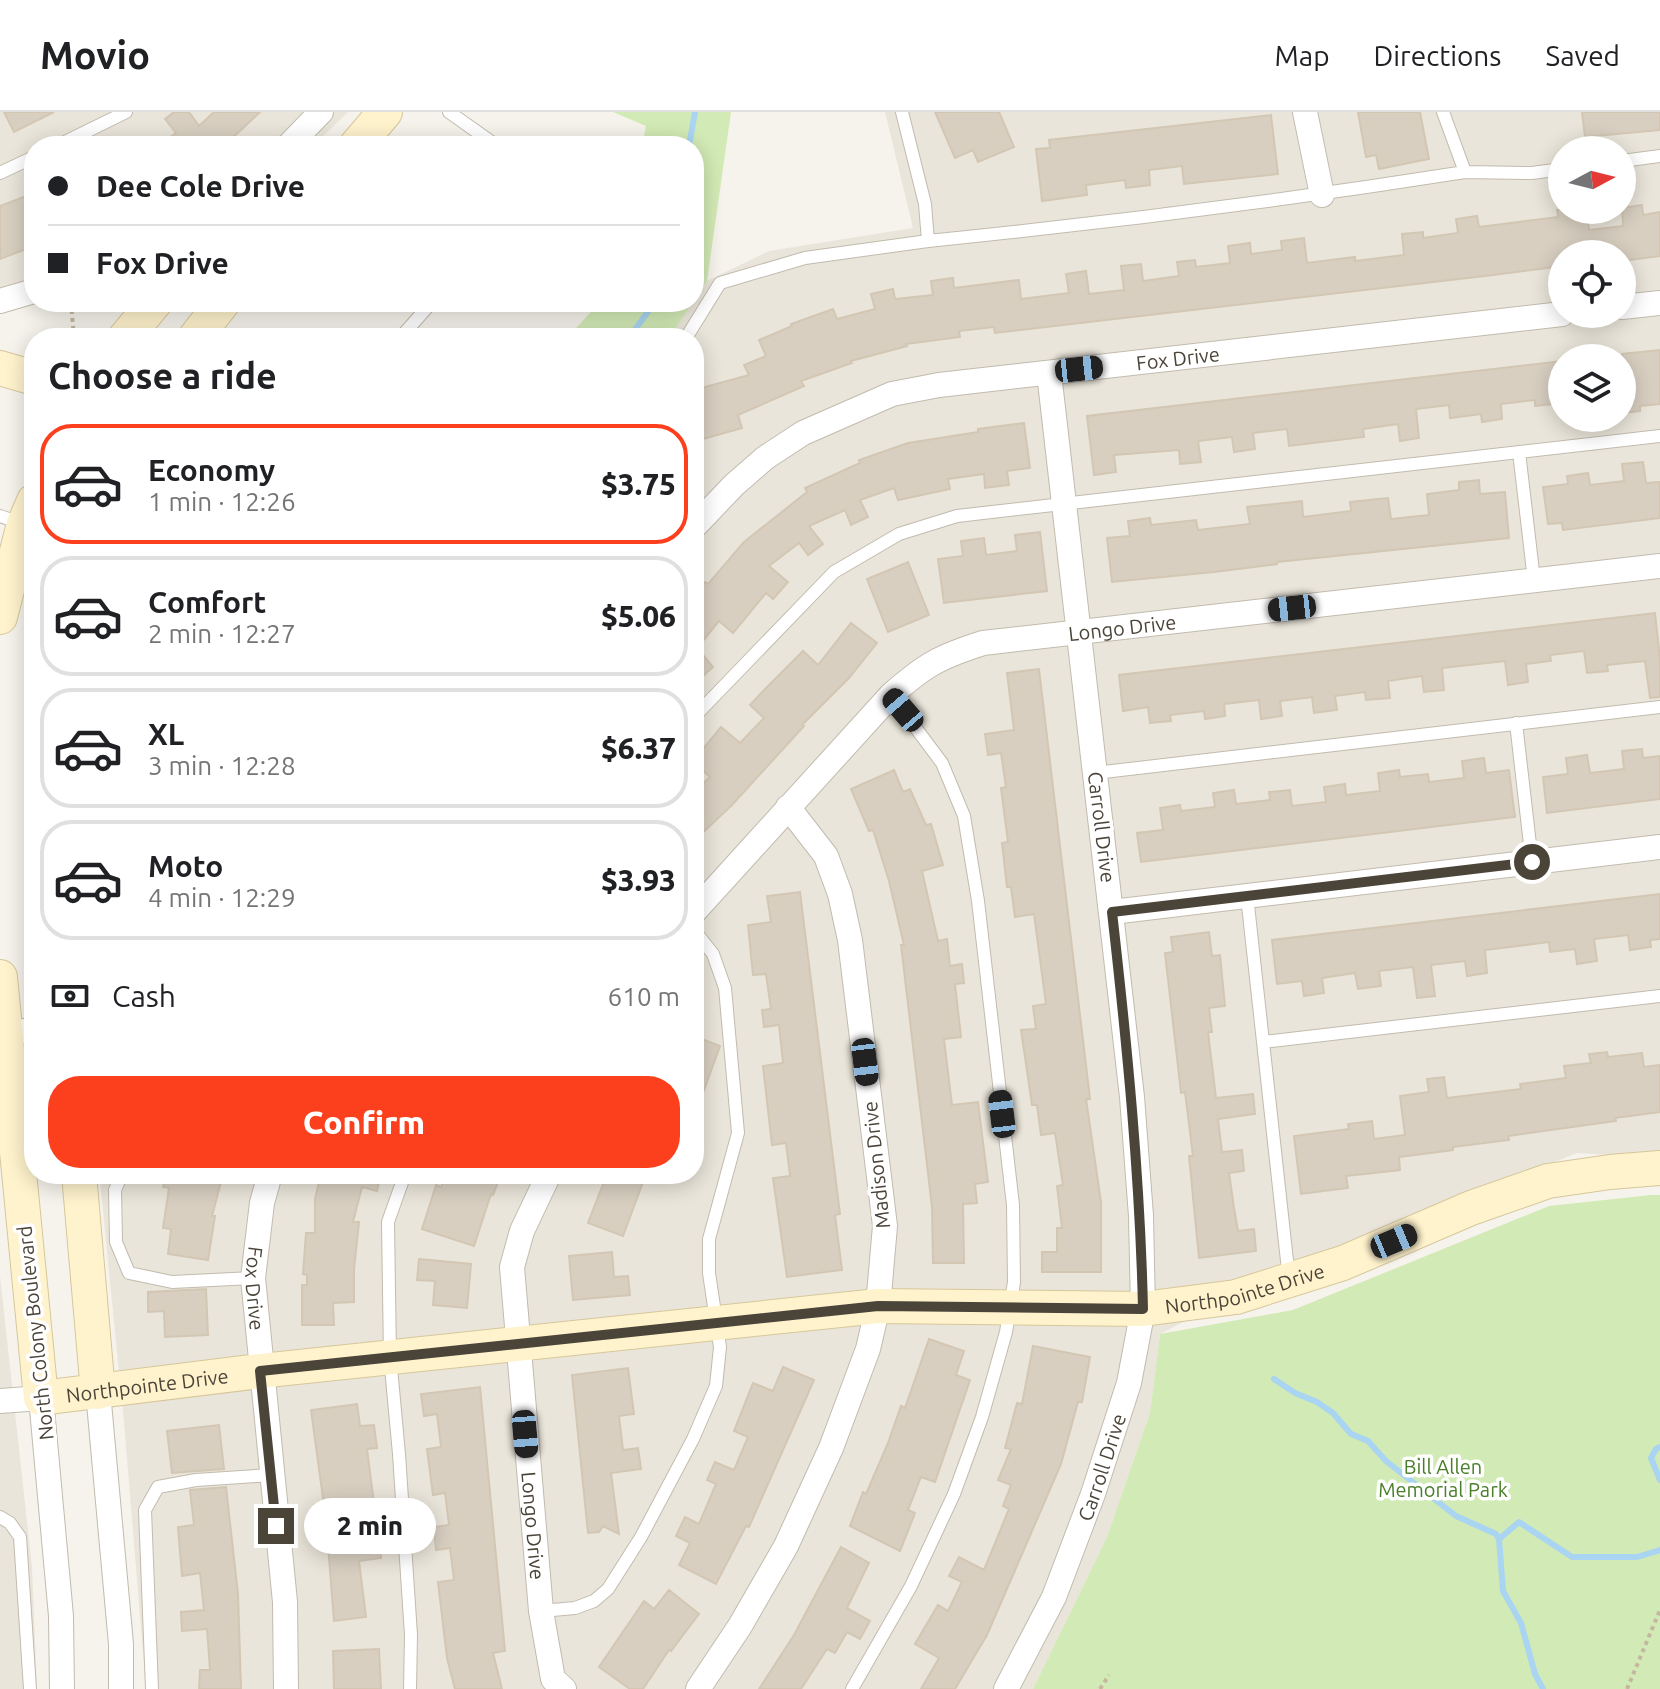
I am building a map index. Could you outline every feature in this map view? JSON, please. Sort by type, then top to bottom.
[{"type":"street","points":[[298,136],[321,112]]},
{"type":"street","points":[[365,136],[385,112]]},
{"type":"street","points":[[1305,112],[1322,195]]},
{"type":"street","points":[[0,301],[24,294]]},
{"type":"street","points":[[1636,306],[1660,303]]},
{"type":"street","points":[[133,328],[147,312]]},
{"type":"street","points":[[203,328],[215,312]]},
{"type":"street","name":"Fox Drive","points":[[704,516],[765,458],[803,433],[892,394],[939,385],[1548,316]]},
{"type":"street","points":[[0,368],[24,375]]},
{"type":"street","name":"Carroll Drive","points":[[1006,1689],[1054,1597],[1093,1494],[1129,1383],[1143,1309],[1141,1216],[1133,1112],[1049,373]]},
{"type":"street","points":[[0,617],[19,514]]},
{"type":"street","name":"Longo Drive","points":[[704,901],[891,695],[921,668],[945,655],[983,643],[1660,566]]},
{"type":"street","name":"Madison Drive","points":[[698,1689],[740,1626],[786,1546],[831,1448],[868,1349],[878,1306],[885,1226],[850,940],[840,894],[826,856],[788,807]]},
{"type":"street","points":[[1112,912],[1660,847]]},
{"type":"street","name":"North Colony Boulevard","points":[[0,977],[13,1032],[24,1176]]},
{"type":"street","name":"Northpointe Drive","points":[[0,1401],[878,1306],[1143,1309],[1236,1297],[1343,1263],[1471,1208],[1548,1181],[1660,1168]]},
{"type":"street","name":"North Colony Boulevard","points":[[25,1184],[61,1616],[62,1689]]},
{"type":"street","points":[[80,1184],[121,1644],[121,1689]]},
{"type":"street","name":"Fox Drive","points":[[267,1184],[253,1278],[285,1602],[286,1689]]},
{"type":"street","name":"Longo Drive","points":[[544,1184],[522,1231],[512,1267],[541,1611],[553,1679],[564,1689]]},
{"type":"lane","points":[[77,136],[126,112]]},
{"type":"lane","points":[[449,112],[483,136]]},
{"type":"lane","points":[[902,112],[925,204],[928,241]]},
{"type":"lane","points":[[1443,112],[1465,172]]},
{"type":"lane","points":[[1636,159],[1660,156]]},
{"type":"lane","points":[[0,173],[24,162]]},
{"type":"lane","points":[[704,309],[720,283],[805,258],[1322,195],[1465,172],[1548,171]]},
{"type":"lane","points":[[409,328],[423,312]]},
{"type":"lane","points":[[704,707],[834,572],[899,534],[957,516],[1660,436]]},
{"type":"lane","points":[[1519,452],[1534,580]]},
{"type":"lane","points":[[852,1689],[911,1586],[954,1494],[982,1417],[1006,1332],[1014,1282],[1013,1205],[978,901],[964,816],[942,763],[891,695]]},
{"type":"lane","points":[[1095,773],[1660,707]]},
{"type":"lane","points":[[1516,723],[1532,862]]},
{"type":"lane","points":[[1247,896],[1290,1282]]},
{"type":"lane","points":[[541,1611],[575,1608],[594,1601],[608,1589],[641,1537],[693,1439],[716,1386],[720,1347],[709,1273],[709,1239],[738,1133],[725,988],[713,954],[704,943]]},
{"type":"lane","points":[[1263,1042],[1660,996]]},
{"type":"lane","points":[[118,1184],[115,1190],[116,1242],[129,1273],[172,1282],[253,1278]]},
{"type":"lane","points":[[401,1184],[388,1222],[390,1357],[411,1635],[410,1689]]},
{"type":"lane","points":[[152,1689],[145,1510],[158,1487],[196,1480],[271,1475]]},
{"type":"lane","points":[[0,1517],[10,1523],[20,1537],[30,1689]]},
{"type":"path","points":[[1627,1689],[1660,1610]]},
{"type":"path","points":[[1100,1689],[1109,1675]]},
{"type":"shaded area","points":[[0,112],[348,112],[323,136],[24,136],[24,304],[0,310]]},
{"type":"shaded area","points":[[885,112],[1660,112],[1660,1158],[1577,1153],[1303,1261],[1160,1334],[1150,1413],[1107,1537],[1033,1689],[146,1689],[100,1184],[704,1184],[704,328],[676,328],[686,312],[704,312],[704,286],[707,281],[769,251],[913,228]]},
{"type":"shaded area","points":[[0,1276],[32,1567],[37,1689],[0,1689]]},
{"type":"green space","points":[[613,112],[731,112],[704,286],[704,136],[644,136],[646,126]]},
{"type":"green space","points":[[591,312],[686,312],[676,328],[576,328]]},
{"type":"green space","name":"Bill Allen Memorial Park","points":[[1660,1195],[1660,1689],[1033,1689],[1107,1537],[1150,1413],[1160,1334],[1293,1310],[1549,1206]]},
{"type":"building","points":[[4,112],[54,112],[14,132]]},
{"type":"building","points":[[174,112],[189,112],[199,126],[214,112],[260,112],[235,136],[172,136],[176,133],[165,119]]},
{"type":"building","points":[[935,112],[999,112],[1014,147],[978,162],[973,150],[955,158]]},
{"type":"building","points":[[1358,112],[1420,112],[1429,159],[1379,169],[1376,155],[1366,157]]},
{"type":"building","points":[[1582,112],[1660,112],[1660,130],[1585,136]]},
{"type":"building","points":[[1271,115],[1278,174],[1184,184],[1182,166],[1149,170],[1150,185],[1126,188],[1125,180],[1086,185],[1087,195],[1042,201],[1036,149],[1050,148],[1049,140]]},
{"type":"building","points":[[24,197],[24,250],[0,259],[0,206]]},
{"type":"building","points":[[1642,205],[1643,215],[1660,212],[1660,256],[1636,259],[1636,240],[1548,240],[1548,268],[995,333],[994,327],[959,331],[960,337],[906,344],[801,381],[804,386],[738,415],[742,428],[704,439],[704,387],[749,375],[744,365],[766,356],[759,340],[791,324],[833,309],[837,319],[875,309],[871,294],[893,289],[895,299],[933,295],[931,281],[953,278],[954,288],[1019,280],[1021,299],[1069,293],[1066,274],[1086,271],[1089,294],[1124,290],[1121,266],[1141,264],[1143,281],[1179,276],[1177,262],[1195,260],[1196,267],[1230,263],[1228,246],[1250,243],[1251,254],[1282,250],[1281,241],[1304,238],[1307,263],[1404,255],[1402,234],[1423,232],[1423,238],[1458,233],[1456,219],[1477,216],[1479,227],[1548,218],[1548,224],[1588,224],[1589,230],[1636,224],[1636,206]]},
{"type":"building","points":[[1660,350],[1660,404],[1640,406],[1640,411],[1636,411],[1636,353]]},
{"type":"building","points":[[1548,363],[1548,405],[1535,406],[1535,400],[1501,404],[1502,419],[1482,422],[1481,414],[1450,418],[1449,405],[1416,409],[1419,438],[1400,441],[1398,424],[1363,429],[1364,437],[1289,446],[1287,429],[1253,433],[1255,449],[1234,452],[1232,437],[1198,441],[1201,462],[1180,464],[1179,450],[1114,455],[1116,472],[1094,475],[1087,416]]},
{"type":"building","points":[[1024,423],[1030,468],[1007,471],[1009,485],[985,488],[984,474],[948,479],[950,489],[898,500],[894,488],[860,500],[868,517],[851,525],[845,510],[809,526],[823,544],[808,555],[799,543],[769,566],[788,582],[773,599],[766,593],[733,633],[719,621],[704,639],[704,583],[708,584],[744,542],[807,492],[805,488],[860,463],[859,460],[908,443],[978,432],[978,429]]},
{"type":"building","points":[[1643,462],[1646,483],[1660,482],[1660,518],[1563,530],[1562,523],[1548,524],[1543,487],[1568,484],[1567,476],[1588,473],[1590,485],[1624,481],[1622,464]]},
{"type":"building","points":[[1479,480],[1480,494],[1505,492],[1509,538],[1112,582],[1107,538],[1130,536],[1128,521],[1150,518],[1151,525],[1196,520],[1198,530],[1250,524],[1247,507],[1302,501],[1303,517],[1351,511],[1350,502],[1388,498],[1391,519],[1429,515],[1427,494],[1459,490],[1459,482]]},
{"type":"building","points":[[1040,532],[1047,591],[944,603],[938,559],[963,556],[961,541],[984,538],[986,555],[1017,551],[1015,535]]},
{"type":"building","points":[[908,562],[929,615],[888,632],[867,579]]},
{"type":"building","points":[[1655,613],[1660,697],[1650,698],[1645,661],[1607,665],[1608,671],[1587,673],[1584,651],[1550,655],[1551,661],[1526,664],[1528,682],[1508,685],[1505,661],[1442,668],[1444,690],[1424,692],[1422,676],[1388,681],[1390,698],[1366,700],[1365,692],[1335,696],[1337,710],[1314,713],[1312,697],[1280,701],[1282,716],[1261,719],[1259,700],[1224,704],[1225,716],[1205,719],[1204,711],[1170,715],[1171,721],[1150,723],[1148,707],[1123,711],[1119,675]]},
{"type":"building","points":[[851,623],[877,643],[849,678],[704,832],[704,783],[710,777],[704,772],[704,748],[721,727],[740,743],[764,718],[750,705],[803,651],[818,665]]},
{"type":"building","points":[[704,656],[713,667],[704,675]]},
{"type":"building","points":[[1039,669],[1090,1099],[1086,1099],[1101,1202],[1101,1272],[1042,1272],[1042,1252],[1057,1252],[1057,1228],[1062,1228],[1057,1186],[1063,1185],[1055,1133],[1041,1135],[1037,1105],[1032,1105],[1021,1030],[1036,1029],[1033,1006],[1046,1004],[1034,914],[1015,917],[1011,887],[1007,887],[1002,843],[1008,842],[1001,788],[1006,787],[1001,753],[988,755],[985,734],[1014,730],[1007,673]]},
{"type":"building","points":[[1642,749],[1643,758],[1660,756],[1660,799],[1547,813],[1543,777],[1568,774],[1566,758],[1587,755],[1590,773],[1624,769],[1622,751]]},
{"type":"building","points":[[1484,758],[1486,773],[1509,770],[1515,817],[1141,862],[1137,833],[1163,830],[1160,808],[1180,805],[1181,811],[1215,807],[1213,793],[1234,790],[1236,804],[1270,800],[1269,792],[1290,790],[1292,806],[1326,802],[1324,787],[1345,784],[1346,795],[1380,791],[1378,773],[1399,770],[1400,777],[1428,774],[1429,782],[1464,778],[1462,761]]},
{"type":"building","points":[[894,770],[903,792],[910,789],[926,825],[931,824],[943,865],[922,871],[938,941],[947,939],[950,966],[962,964],[964,983],[955,984],[961,1037],[944,1039],[952,1105],[978,1102],[988,1182],[975,1184],[977,1203],[963,1204],[964,1263],[933,1263],[932,1207],[901,945],[904,945],[873,830],[869,831],[851,789]]},
{"type":"building","points":[[800,892],[840,1214],[835,1215],[842,1270],[787,1277],[773,1178],[790,1176],[786,1143],[772,1145],[763,1066],[783,1063],[779,1025],[764,1027],[762,1010],[771,1009],[766,974],[753,975],[748,925],[771,922],[767,896]]},
{"type":"building","points":[[1660,894],[1660,939],[1650,940],[1651,947],[1630,950],[1628,935],[1594,939],[1597,961],[1577,964],[1575,949],[1550,952],[1549,942],[1485,950],[1487,973],[1467,976],[1465,961],[1431,965],[1435,996],[1417,998],[1413,967],[1379,971],[1381,986],[1358,989],[1355,973],[1322,978],[1324,993],[1304,996],[1302,981],[1277,984],[1272,940]]},
{"type":"building","points":[[1209,932],[1212,956],[1220,955],[1225,1006],[1209,1008],[1212,1032],[1208,1032],[1216,1098],[1253,1094],[1255,1114],[1218,1119],[1222,1152],[1242,1150],[1244,1171],[1229,1173],[1238,1231],[1254,1229],[1256,1251],[1199,1258],[1189,1156],[1193,1156],[1185,1092],[1181,1093],[1165,953],[1173,952],[1171,937]]},
{"type":"building","points":[[704,1040],[720,1046],[704,1090]]},
{"type":"building","points":[[1607,1052],[1608,1057],[1642,1053],[1644,1067],[1660,1065],[1660,1112],[1399,1157],[1400,1170],[1346,1176],[1348,1188],[1301,1194],[1294,1136],[1349,1129],[1348,1124],[1372,1121],[1374,1139],[1405,1135],[1400,1096],[1429,1092],[1427,1079],[1444,1077],[1447,1098],[1521,1089],[1520,1084],[1566,1078],[1564,1066],[1591,1063],[1589,1054]]},
{"type":"building","points":[[164,1184],[220,1184],[212,1216],[215,1216],[208,1260],[168,1254],[171,1229],[163,1228],[169,1188],[163,1187]]},
{"type":"building","points":[[319,1184],[379,1184],[377,1191],[362,1187],[353,1222],[359,1222],[354,1302],[333,1303],[334,1325],[302,1325],[302,1285],[307,1285],[307,1275],[303,1274],[306,1233],[315,1233],[315,1199]]},
{"type":"building","points":[[442,1184],[497,1184],[474,1246],[422,1229],[436,1185],[441,1187]]},
{"type":"building","points":[[603,1184],[642,1184],[623,1236],[588,1223]]},
{"type":"building","points":[[612,1252],[614,1277],[628,1276],[630,1295],[573,1300],[569,1256]]},
{"type":"building","points":[[419,1259],[471,1264],[467,1308],[433,1305],[435,1281],[417,1280]]},
{"type":"building","points":[[206,1289],[208,1335],[165,1337],[164,1311],[148,1312],[148,1292]]},
{"type":"building","points":[[929,1339],[964,1351],[956,1375],[970,1380],[935,1482],[921,1477],[908,1510],[915,1513],[900,1551],[850,1526],[888,1443],[901,1406],[905,1408]]},
{"type":"building","points":[[1033,1346],[1090,1357],[1082,1402],[1078,1402],[1061,1464],[987,1635],[955,1689],[921,1689],[939,1658],[915,1644],[938,1605],[948,1611],[962,1582],[949,1576],[959,1557],[984,1570],[1009,1509],[1003,1506],[1011,1485],[998,1480],[1011,1449],[1005,1448],[1017,1403],[1022,1404]]},
{"type":"building","points":[[783,1367],[814,1380],[749,1527],[746,1526],[716,1584],[679,1565],[690,1543],[676,1536],[685,1517],[699,1524],[716,1484],[707,1480],[715,1462],[734,1470],[748,1437],[734,1431],[753,1383],[773,1391]]},
{"type":"building","points":[[628,1368],[634,1414],[619,1416],[623,1450],[638,1448],[641,1469],[611,1473],[619,1534],[603,1526],[599,1532],[588,1533],[572,1375]]},
{"type":"building","points":[[480,1387],[505,1651],[493,1653],[502,1689],[455,1689],[447,1658],[438,1582],[454,1580],[450,1548],[436,1550],[434,1527],[449,1525],[445,1493],[433,1495],[427,1449],[441,1447],[437,1414],[424,1416],[421,1394]]},
{"type":"building","points":[[357,1404],[360,1426],[374,1425],[377,1448],[367,1449],[381,1558],[359,1561],[366,1617],[334,1621],[326,1520],[311,1410]]},
{"type":"building","points":[[219,1425],[224,1469],[172,1473],[167,1431]]},
{"type":"building","points":[[226,1487],[238,1594],[241,1689],[199,1689],[200,1670],[210,1670],[207,1629],[182,1631],[181,1612],[204,1610],[200,1573],[182,1576],[178,1527],[194,1525],[190,1490]]},
{"type":"building","points":[[841,1547],[869,1563],[847,1608],[870,1621],[860,1639],[847,1632],[835,1653],[827,1649],[801,1689],[759,1689],[794,1635]]},
{"type":"building","points":[[669,1590],[699,1614],[669,1650],[643,1689],[630,1689],[599,1667],[644,1601],[654,1609]]},
{"type":"building","points":[[379,1649],[381,1689],[334,1689],[333,1651]]},
{"type":"waterway","points":[[691,136],[695,112]]},
{"type":"waterway","points":[[636,328],[648,312]]},
{"type":"waterway","points":[[1274,1379],[1333,1413],[1351,1434],[1368,1441],[1386,1461],[1456,1516],[1496,1534],[1499,1539]]},
{"type":"waterway","points":[[1660,1447],[1651,1458],[1660,1480]]},
{"type":"waterway","points":[[1543,1689],[1535,1674],[1521,1623],[1503,1591],[1499,1539],[1519,1522],[1572,1557],[1637,1557],[1660,1550]]},
{"type":"route","points":[[276,1526],[260,1371],[878,1306],[1143,1309],[1141,1216],[1132,1097],[1112,912],[1532,862]]}]
